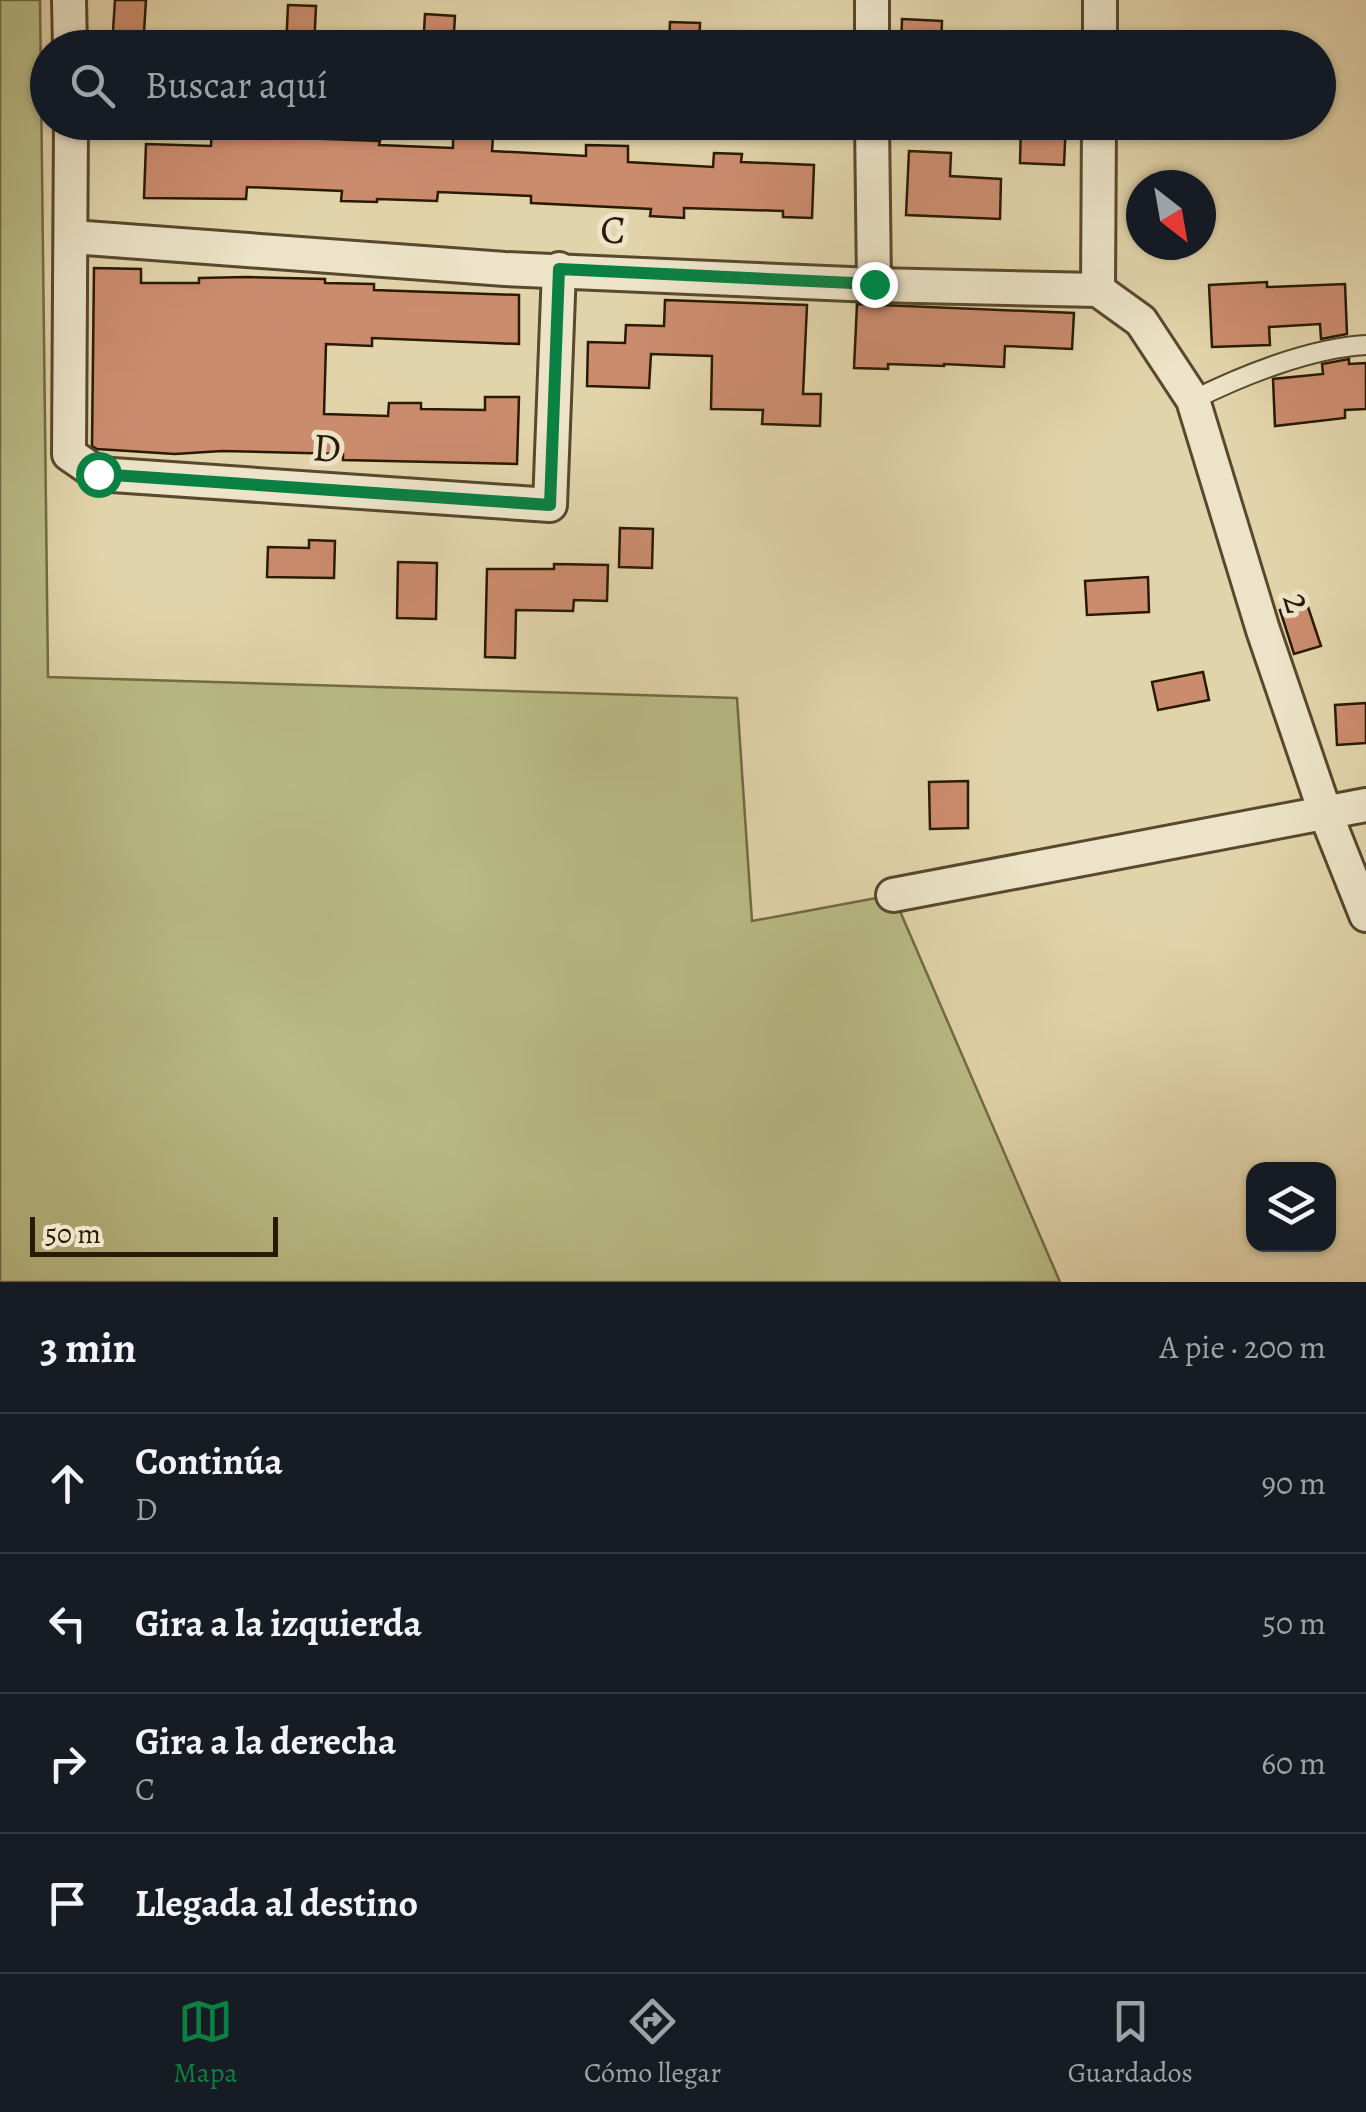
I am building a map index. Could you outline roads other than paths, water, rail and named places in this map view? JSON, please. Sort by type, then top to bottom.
[{"type":"street","points":[[69,0],[70,30]]},
{"type":"street","points":[[872,0],[872,30]]},
{"type":"street","points":[[1100,0],[1100,30]]},
{"type":"street","points":[[70,140],[72,237]]},
{"type":"street","points":[[872,140],[874,284]]},
{"type":"street","points":[[1098,290],[1099,140]]},
{"type":"street","name":"C","points":[[72,237],[412,263],[1098,290]]},
{"type":"street","name":"D","points":[[72,237],[70,454],[98,474],[550,505],[559,269]]},
{"type":"street","name":"2","points":[[1098,290],[1141,321],[1193,400],[1262,630],[1325,812],[1366,915]]},
{"type":"street","points":[[892,895],[1366,806]]},
{"type":"lane","points":[[1193,400],[1230,382],[1341,346],[1366,345]]}]
